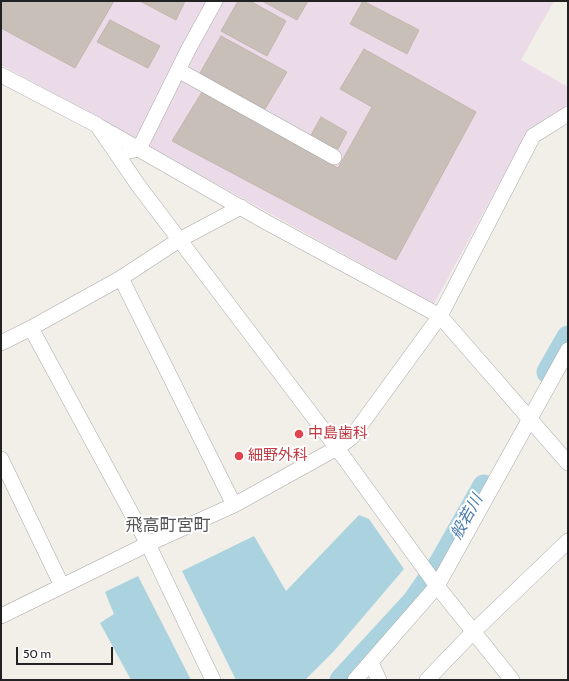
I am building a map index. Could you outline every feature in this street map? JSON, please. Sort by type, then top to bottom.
[{"type":"street","points":[[117,155],[139,149],[178,70],[215,1]]},
{"type":"street","points":[[178,70],[334,157]]},
{"type":"street","points":[[1,74],[97,125],[241,207],[440,316],[568,463]]},
{"type":"street","points":[[1,616],[148,544],[234,505],[336,448],[351,438],[440,316],[533,136],[568,115]]},
{"type":"street","points":[[97,125],[138,185],[336,448],[437,586],[512,680]]},
{"type":"street","points":[[1,343],[121,278],[179,240],[241,207]]},
{"type":"street","points":[[121,278],[234,505]]},
{"type":"street","points":[[31,328],[148,544],[214,680]]},
{"type":"street","points":[[355,680],[437,586],[568,350]]},
{"type":"street","points":[[1,459],[62,586]]},
{"type":"street","points":[[427,680],[473,632],[568,541]]},
{"type":"street","points":[[371,663],[380,680]]},
{"type":"shaded area","points":[[1,1],[554,1],[521,60],[568,87],[568,104],[528,130],[434,304],[1,65]]},
{"type":"water","points":[[359,515],[369,519],[404,569],[334,651],[305,680],[236,680],[182,571],[254,536],[286,591]]},
{"type":"water","points":[[138,576],[191,680],[131,680],[100,623],[114,614],[105,592]]},
{"type":"building","points":[[1,1],[114,1],[75,68],[1,28]]},
{"type":"building","points":[[140,1],[185,1],[176,20]]},
{"type":"building","points":[[238,1],[250,1],[286,21],[267,56],[221,31]]},
{"type":"building","points":[[262,1],[308,1],[297,20]]},
{"type":"building","points":[[363,1],[419,30],[407,54],[350,24]]},
{"type":"building","points":[[110,20],[160,46],[148,68],[97,42]]},
{"type":"building","points":[[221,36],[287,72],[265,109],[200,73]]},
{"type":"building","points":[[364,49],[476,112],[396,260],[172,141],[202,92],[338,168],[372,107],[340,89]]},
{"type":"building","points":[[321,117],[347,132],[338,149],[310,137]]},
{"type":"waterway","name":"般若川","points":[[548,372],[568,337]]},
{"type":"waterway","name":"般若川","points":[[341,680],[413,602],[441,562],[484,486]]},
{"type":"place","name":"中島歯科","points":[[299,434]]},
{"type":"place","name":"細野外科","points":[[239,456]]},
{"type":"district","name":"飛高町宮町","points":[[168,526]]}]
